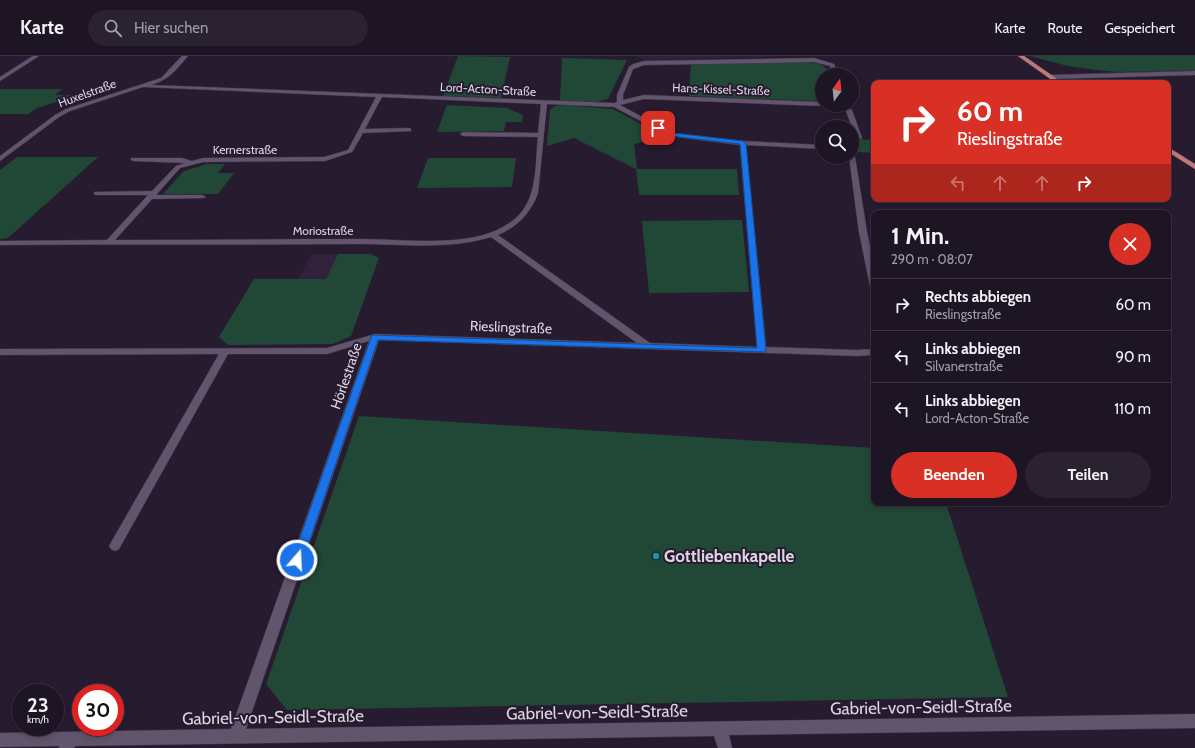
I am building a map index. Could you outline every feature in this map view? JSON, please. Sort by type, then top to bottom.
[{"type":"main road","points":[[1021,56],[1056,80]]},
{"type":"main road","points":[[1171,151],[1195,167]]},
{"type":"street","points":[[0,79],[36,56]]},
{"type":"street","name":"Huxelstraße","points":[[0,159],[57,116],[68,110],[144,86],[163,78],[169,74],[185,56]]},
{"type":"street","name":"Hans-Kissel-Straße","points":[[617,104],[631,68],[635,65],[644,63],[808,60],[829,64],[834,68]]},
{"type":"street","points":[[1051,77],[1195,73]]},
{"type":"street","name":"Lord-Acton-Straße","points":[[144,86],[544,103],[617,104],[671,135],[743,143],[815,147]]},
{"type":"street","name":"Kernerstraße","points":[[109,242],[178,167],[203,160],[325,159],[350,151],[380,95]]},
{"type":"street","name":"Hans-Kissel-Straße","points":[[617,104],[644,97],[815,104]]},
{"type":"street","name":"Moriostraße","points":[[0,244],[109,242],[432,243],[467,240],[492,234],[518,220],[532,203],[536,193],[544,103]]},
{"type":"street","points":[[360,131],[409,130]]},
{"type":"street","points":[[463,134],[541,135]]},
{"type":"street","points":[[743,143],[762,350]]},
{"type":"street","points":[[0,150],[13,150]]},
{"type":"street","points":[[133,159],[182,160],[191,163]]},
{"type":"street","points":[[853,164],[863,232],[871,271]]},
{"type":"street","points":[[96,193],[202,197]]},
{"type":"street","points":[[492,234],[646,346]]},
{"type":"street","name":"Rieslingstraße","points":[[375,337],[871,352]]},
{"type":"street","name":"Hörlestraße","points":[[0,352],[327,351],[365,338],[375,337],[236,736]]},
{"type":"street","points":[[115,546],[225,351]]},
{"type":"street","name":"Gabriel-von-Seidl-Straße","points":[[0,740],[69,743],[236,736],[1195,721]]},
{"type":"street","points":[[719,728],[725,748]]},
{"type":"shaded area","points":[[636,56],[790,56],[647,60]]},
{"type":"shaded area","points":[[311,254],[338,254],[326,279],[298,280]]},
{"type":"green space","points":[[458,56],[510,57],[501,98],[443,96]]},
{"type":"green space","points":[[1030,56],[1195,56],[1195,70],[1118,72],[1068,66]]},
{"type":"green space","points":[[562,58],[627,60],[608,99],[597,102],[560,101]]},
{"type":"green space","points":[[808,62],[820,64],[826,68],[815,68],[815,101],[689,96],[691,64]]},
{"type":"green space","points":[[0,89],[62,89],[55,95],[79,95],[37,108],[28,114],[0,114]]},
{"type":"green space","points":[[447,105],[507,108],[523,115],[522,122],[506,122],[504,131],[437,132]]},
{"type":"green space","points":[[564,105],[613,109],[663,136],[661,138],[634,144],[637,169],[737,169],[739,195],[639,195],[636,169],[574,138],[547,146],[550,110],[555,106]]},
{"type":"green space","points":[[859,139],[871,140],[871,153],[859,152]]},
{"type":"green space","points":[[17,157],[98,157],[8,238],[0,239],[0,170]]},
{"type":"green space","points":[[428,158],[516,158],[512,187],[417,188]]},
{"type":"green space","points":[[207,164],[225,164],[218,173],[234,173],[218,194],[163,194],[184,171]]},
{"type":"green space","points":[[742,220],[749,292],[649,293],[642,221]]},
{"type":"green space","points":[[338,254],[371,254],[379,258],[351,336],[333,344],[228,345],[219,337],[254,279],[326,279]]},
{"type":"green space","points":[[359,416],[871,448],[871,506],[947,506],[1008,697],[287,710],[266,684]]},
{"type":"place","name":"Gottliebenkapelle","points":[[656,556]]},
{"type":"route","points":[[297,560],[375,337],[762,350],[743,143],[671,135],[658,128]]}]
